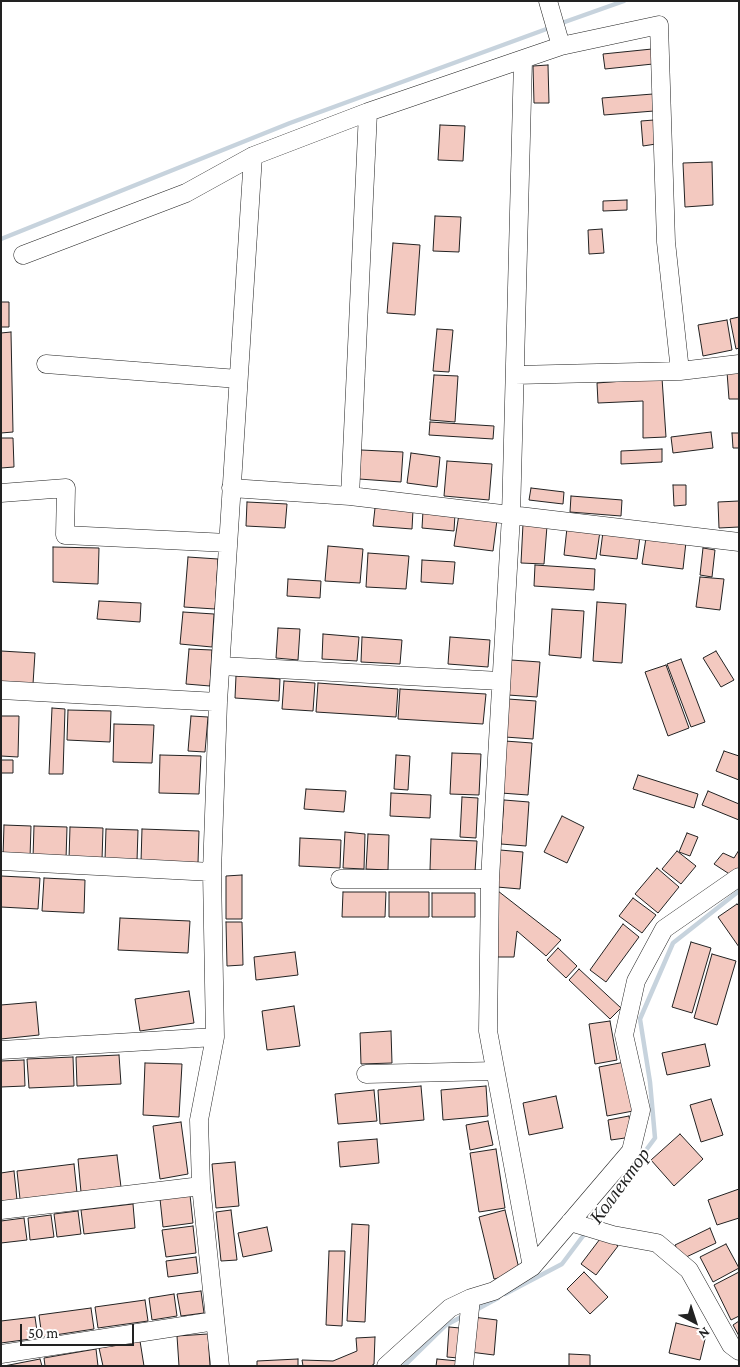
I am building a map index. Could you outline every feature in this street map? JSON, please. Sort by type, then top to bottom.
[{"type":"street","points":[[548,1],[557,33]]},
{"type":"street","points":[[23,255],[186,193],[253,156],[368,112],[522,60],[557,33],[659,25],[666,242],[680,371]]},
{"type":"street","points":[[522,60],[511,516],[490,879],[488,1031],[532,1267]]},
{"type":"street","points":[[350,496],[368,112]]},
{"type":"street","points":[[220,1366],[201,1186],[199,1120],[215,1037],[212,872],[218,702],[253,156]]},
{"type":"street","points":[[46,364],[238,379]]},
{"type":"street","points":[[515,375],[680,371],[739,364]]},
{"type":"street","points":[[1,493],[66,488],[65,535],[228,543]]},
{"type":"street","points":[[231,488],[350,496],[739,542]]},
{"type":"street","points":[[221,666],[500,681]]},
{"type":"street","points":[[1,690],[218,702]]},
{"type":"street","points":[[1,861],[212,872]]},
{"type":"street","points":[[386,1366],[450,1308],[471,1298],[494,1291],[532,1267],[631,1151],[640,1110],[624,1034],[636,981],[664,929],[739,877]]},
{"type":"street","points":[[340,878],[490,879]]},
{"type":"street","points":[[1,1050],[215,1037]]},
{"type":"street","points":[[366,1074],[495,1071]]},
{"type":"street","points":[[1,1210],[201,1186]]},
{"type":"street","points":[[570,1222],[612,1235],[658,1243],[689,1270],[731,1344],[739,1351]]},
{"type":"street","points":[[464,1366],[471,1298]]},
{"type":"street","points":[[1,1354],[215,1321]]},
{"type":"building","points":[[652,49],[653,64],[605,69],[603,54]]},
{"type":"building","points":[[548,65],[549,103],[534,103],[533,66]]},
{"type":"building","points":[[653,94],[654,111],[604,115],[602,98]]},
{"type":"building","points":[[654,120],[656,144],[643,146],[641,121]]},
{"type":"building","points":[[440,125],[465,126],[463,161],[438,160]]},
{"type":"building","points":[[712,162],[713,205],[685,207],[683,163]]},
{"type":"building","points":[[627,200],[627,210],[603,211],[603,201]]},
{"type":"building","points":[[435,216],[461,217],[459,252],[433,251]]},
{"type":"building","points":[[602,229],[604,253],[589,254],[588,230]]},
{"type":"building","points":[[393,243],[420,245],[415,315],[387,313]]},
{"type":"building","points":[[1,302],[9,302],[9,327],[1,327]]},
{"type":"building","points":[[739,317],[739,348],[736,349],[730,319]]},
{"type":"building","points":[[727,320],[732,350],[703,356],[698,325]]},
{"type":"building","points":[[437,329],[453,330],[449,372],[433,371]]},
{"type":"building","points":[[11,332],[13,432],[1,433],[1,333]]},
{"type":"building","points":[[739,371],[739,399],[729,399],[727,372]]},
{"type":"building","points":[[434,375],[458,376],[455,422],[430,420]]},
{"type":"building","points":[[662,378],[666,437],[643,438],[643,401],[598,403],[597,383]]},
{"type":"building","points":[[430,422],[494,426],[493,439],[429,435]]},
{"type":"building","points":[[711,432],[713,448],[673,453],[671,437]]},
{"type":"building","points":[[732,433],[739,433],[739,448],[733,448]]},
{"type":"building","points":[[1,438],[13,438],[14,467],[1,468]]},
{"type":"building","points":[[662,449],[662,462],[621,464],[621,451]]},
{"type":"building","points":[[361,450],[403,452],[401,482],[359,479]]},
{"type":"building","points":[[411,453],[440,457],[437,487],[407,483]]},
{"type":"building","points":[[447,461],[492,464],[489,500],[444,496]]},
{"type":"building","points":[[673,485],[686,485],[686,505],[674,506]]},
{"type":"building","points":[[531,488],[564,492],[563,504],[529,500]]},
{"type":"building","points":[[571,496],[622,500],[621,516],[570,512]]},
{"type":"building","points":[[739,501],[739,527],[719,528],[718,502]]},
{"type":"building","points":[[247,502],[287,504],[285,528],[246,526]]},
{"type":"building","points":[[375,508],[413,510],[412,529],[373,526]]},
{"type":"building","points":[[423,511],[455,514],[454,531],[422,528]]},
{"type":"building","points":[[459,514],[497,520],[493,551],[454,546]]},
{"type":"building","points":[[523,524],[547,526],[544,564],[521,563]]},
{"type":"building","points":[[567,528],[600,531],[596,559],[564,555]]},
{"type":"building","points":[[603,532],[640,536],[637,559],[600,555]]},
{"type":"building","points":[[646,538],[686,542],[683,569],[642,564]]},
{"type":"building","points":[[328,546],[363,549],[360,583],[325,581]]},
{"type":"building","points":[[53,547],[99,548],[98,584],[53,582]]},
{"type":"building","points":[[703,548],[715,550],[712,577],[700,575]]},
{"type":"building","points":[[368,553],[409,556],[406,589],[366,587]]},
{"type":"building","points":[[188,557],[218,559],[215,609],[184,607]]},
{"type":"building","points":[[422,560],[455,562],[453,584],[421,582]]},
{"type":"building","points":[[535,565],[595,569],[594,590],[534,586]]},
{"type":"building","points":[[700,577],[724,579],[720,610],[696,607]]},
{"type":"building","points":[[288,579],[321,581],[320,598],[287,596]]},
{"type":"building","points":[[99,601],[141,603],[140,622],[97,619]]},
{"type":"building","points":[[597,602],[626,604],[622,663],[593,661]]},
{"type":"building","points":[[552,609],[584,611],[581,658],[549,655]]},
{"type":"building","points":[[183,612],[214,614],[212,647],[180,644]]},
{"type":"building","points":[[278,628],[300,629],[298,660],[276,658]]},
{"type":"building","points":[[323,634],[359,637],[357,661],[322,659]]},
{"type":"building","points":[[362,637],[402,640],[400,664],[361,662]]},
{"type":"building","points":[[450,637],[490,640],[488,667],[448,664]]},
{"type":"building","points":[[189,649],[212,650],[210,686],[186,684]]},
{"type":"building","points":[[1,651],[35,653],[33,684],[1,683]]},
{"type":"building","points":[[716,651],[734,680],[721,687],[703,658]]},
{"type":"building","points":[[681,659],[705,722],[691,727],[667,664]]},
{"type":"building","points":[[511,660],[540,662],[537,697],[508,695]]},
{"type":"building","points":[[666,665],[689,728],[668,736],[645,672]]},
{"type":"building","points":[[236,676],[280,679],[279,701],[235,698]]},
{"type":"building","points":[[284,681],[315,683],[313,711],[282,709]]},
{"type":"building","points":[[318,683],[398,689],[396,717],[316,712]]},
{"type":"building","points":[[400,689],[486,694],[483,724],[398,719]]},
{"type":"building","points":[[508,699],[536,701],[533,739],[505,737]]},
{"type":"building","points":[[52,708],[65,709],[63,774],[49,774]]},
{"type":"building","points":[[68,710],[111,711],[110,742],[67,740]]},
{"type":"building","points":[[1,716],[19,716],[18,757],[1,756]]},
{"type":"building","points":[[191,716],[208,717],[205,752],[188,751]]},
{"type":"building","points":[[114,724],[154,725],[152,763],[113,762]]},
{"type":"building","points":[[505,741],[532,743],[528,795],[501,793]]},
{"type":"building","points":[[724,751],[739,756],[739,780],[716,771]]},
{"type":"building","points":[[452,753],[481,754],[479,795],[450,794]]},
{"type":"building","points":[[160,755],[201,756],[199,794],[159,793]]},
{"type":"building","points":[[396,755],[410,756],[408,790],[394,789]]},
{"type":"building","points":[[1,760],[13,760],[13,773],[1,773]]},
{"type":"building","points":[[638,775],[698,794],[694,808],[633,789]]},
{"type":"building","points":[[306,789],[346,791],[344,812],[304,809]]},
{"type":"building","points":[[708,791],[739,804],[739,820],[702,805]]},
{"type":"building","points":[[391,793],[431,795],[430,818],[390,816]]},
{"type":"building","points":[[462,797],[478,798],[476,838],[460,837]]},
{"type":"building","points":[[504,800],[529,802],[526,846],[501,844]]},
{"type":"building","points":[[562,816],[584,827],[567,863],[544,852]]},
{"type":"building","points":[[4,825],[31,826],[30,858],[3,857]]},
{"type":"building","points":[[34,826],[67,827],[66,859],[33,858]]},
{"type":"building","points":[[70,827],[103,828],[102,860],[69,859]]},
{"type":"building","points":[[106,829],[138,830],[137,861],[105,860]]},
{"type":"building","points":[[142,829],[199,831],[198,863],[141,862]]},
{"type":"building","points":[[345,832],[365,834],[364,869],[343,868]]},
{"type":"building","points":[[687,833],[698,837],[690,856],[679,852]]},
{"type":"building","points":[[368,834],[389,835],[388,870],[366,869]]},
{"type":"building","points":[[300,838],[341,840],[340,868],[299,866]]},
{"type":"building","points":[[431,839],[477,841],[475,872],[430,870]]},
{"type":"building","points":[[500,850],[523,852],[520,889],[497,887]]},
{"type":"building","points":[[739,850],[739,873],[734,877],[714,864],[723,853],[734,858]]},
{"type":"building","points":[[677,851],[696,866],[681,884],[662,869]]},
{"type":"building","points":[[657,868],[679,887],[658,913],[635,894]]},
{"type":"building","points":[[242,875],[242,919],[226,919],[226,876]]},
{"type":"building","points":[[1,876],[40,878],[38,909],[1,907]]},
{"type":"building","points":[[44,878],[85,880],[84,913],[42,911]]},
{"type":"building","points":[[498,891],[561,940],[546,956],[517,931],[514,957],[494,957]]},
{"type":"building","points":[[343,892],[386,892],[385,917],[342,917]]},
{"type":"building","points":[[389,892],[429,892],[429,917],[389,917]]},
{"type":"building","points":[[432,893],[475,893],[475,917],[432,917]]},
{"type":"building","points":[[633,898],[656,915],[642,933],[619,916]]},
{"type":"building","points":[[737,904],[739,906],[739,947],[718,917]]},
{"type":"building","points":[[120,918],[190,921],[188,953],[118,950]]},
{"type":"building","points":[[226,922],[242,922],[243,965],[227,966]]},
{"type":"building","points":[[623,924],[639,937],[606,982],[590,970]]},
{"type":"building","points":[[691,942],[711,948],[692,1013],[672,1007]]},
{"type":"building","points":[[558,948],[577,966],[566,978],[547,960]]},
{"type":"building","points":[[295,952],[298,975],[256,980],[254,957]]},
{"type":"building","points":[[712,954],[736,961],[717,1025],[694,1018]]},
{"type":"building","points":[[579,969],[621,1008],[610,1019],[569,980]]},
{"type":"building","points":[[189,991],[194,1023],[140,1031],[135,999]]},
{"type":"building","points":[[36,1002],[39,1035],[1,1039],[1,1005]]},
{"type":"building","points":[[294,1006],[300,1046],[267,1050],[262,1011]]},
{"type":"building","points":[[610,1021],[617,1060],[595,1064],[589,1024]]},
{"type":"building","points":[[391,1031],[392,1063],[361,1064],[360,1033]]},
{"type":"building","points":[[705,1044],[710,1066],[667,1075],[662,1053]]},
{"type":"building","points":[[119,1055],[121,1084],[77,1086],[76,1057]]},
{"type":"building","points":[[73,1057],[74,1086],[29,1088],[27,1059]]},
{"type":"building","points":[[24,1060],[25,1086],[1,1087],[1,1061]]},
{"type":"building","points":[[625,1062],[633,1111],[607,1116],[599,1067]]},
{"type":"building","points":[[145,1063],[182,1064],[179,1117],[143,1115]]},
{"type":"building","points":[[421,1086],[424,1120],[380,1124],[378,1090]]},
{"type":"building","points":[[486,1086],[488,1116],[443,1120],[441,1090]]},
{"type":"building","points":[[374,1090],[377,1121],[338,1124],[335,1094]]},
{"type":"building","points":[[556,1096],[563,1128],[529,1135],[523,1103]]},
{"type":"building","points":[[711,1099],[723,1135],[701,1142],[690,1105]]},
{"type":"building","points":[[629,1116],[632,1137],[611,1140],[608,1120]]},
{"type":"building","points":[[488,1121],[493,1145],[470,1150],[466,1125]]},
{"type":"building","points":[[181,1122],[188,1174],[160,1179],[153,1126]]},
{"type":"building","points":[[680,1134],[703,1159],[674,1186],[651,1160]]},
{"type":"building","points":[[377,1139],[379,1163],[340,1167],[338,1142]]},
{"type":"building","points":[[496,1149],[505,1208],[479,1212],[470,1153]]},
{"type":"building","points":[[117,1155],[121,1187],[81,1192],[78,1159]]},
{"type":"building","points":[[235,1162],[239,1206],[216,1208],[212,1164]]},
{"type":"building","points":[[74,1164],[77,1193],[20,1199],[17,1171]]},
{"type":"building","points":[[14,1171],[17,1200],[1,1201],[1,1173]]},
{"type":"building","points":[[739,1189],[739,1218],[717,1225],[708,1200]]},
{"type":"building","points":[[190,1195],[193,1223],[163,1227],[160,1199]]},
{"type":"building","points":[[133,1204],[135,1228],[84,1234],[81,1210]]},
{"type":"building","points":[[231,1210],[237,1260],[221,1261],[216,1212]]},
{"type":"building","points":[[505,1210],[520,1273],[494,1279],[479,1217]]},
{"type":"building","points":[[78,1211],[81,1234],[57,1237],[54,1214]]},
{"type":"building","points":[[51,1215],[54,1237],[30,1240],[28,1218]]},
{"type":"building","points":[[24,1218],[27,1240],[1,1243],[1,1221]]},
{"type":"building","points":[[352,1224],[369,1225],[365,1322],[347,1321]]},
{"type":"building","points":[[193,1226],[196,1253],[166,1257],[162,1230]]},
{"type":"building","points":[[267,1227],[272,1251],[243,1257],[238,1233]]},
{"type":"building","points":[[710,1228],[716,1243],[682,1259],[675,1245]]},
{"type":"building","points":[[603,1235],[618,1246],[596,1275],[581,1264]]},
{"type":"building","points":[[726,1244],[739,1268],[713,1282],[700,1257]]},
{"type":"building","points":[[329,1251],[345,1251],[342,1326],[326,1325]]},
{"type":"building","points":[[196,1257],[198,1273],[168,1277],[166,1261]]},
{"type":"building","points":[[584,1272],[608,1297],[590,1314],[567,1289]]},
{"type":"building","points":[[739,1272],[739,1316],[731,1320],[714,1285]]},
{"type":"building","points":[[201,1291],[204,1313],[181,1316],[177,1294]]},
{"type":"building","points":[[174,1294],[177,1316],[152,1320],[149,1298]]},
{"type":"building","points":[[145,1300],[148,1321],[98,1328],[95,1307]]},
{"type":"building","points":[[91,1308],[94,1329],[42,1337],[39,1315]]},
{"type":"building","points":[[35,1317],[38,1338],[1,1343],[1,1321]]},
{"type":"building","points":[[473,1317],[497,1320],[494,1355],[470,1352]]},
{"type":"building","points":[[739,1321],[739,1336],[733,1325]]},
{"type":"building","points":[[676,1323],[707,1331],[700,1360],[669,1353]]},
{"type":"building","points":[[449,1327],[460,1328],[458,1358],[447,1357]]},
{"type":"building","points":[[208,1334],[210,1366],[179,1366],[177,1336]]},
{"type":"building","points":[[375,1337],[374,1364],[371,1366],[303,1366],[302,1360],[333,1361],[357,1351],[356,1338]]},
{"type":"building","points":[[140,1341],[144,1366],[103,1366],[99,1348]]},
{"type":"building","points":[[96,1349],[98,1366],[45,1366],[44,1358]]},
{"type":"building","points":[[569,1354],[590,1355],[590,1366],[569,1366]]},
{"type":"building","points":[[40,1359],[42,1366],[4,1366]]},
{"type":"building","points":[[298,1359],[298,1366],[257,1366],[257,1361]]},
{"type":"building","points":[[437,1359],[458,1361],[457,1366],[436,1366]]},
{"type":"waterway","points":[[559,24],[624,1]]},
{"type":"waterway","points":[[1,239],[290,123],[552,27]]},
{"type":"waterway","name":"Коллектор","points":[[592,1223],[655,1138],[650,1082],[640,1019],[673,943],[739,891]]},
{"type":"waterway","name":"Коллектор","points":[[505,1294],[562,1264],[586,1232]]},
{"type":"waterway","name":"Коллектор","points":[[474,1311],[498,1298]]},
{"type":"waterway","name":"Коллектор","points":[[404,1366],[446,1325],[465,1315]]}]
